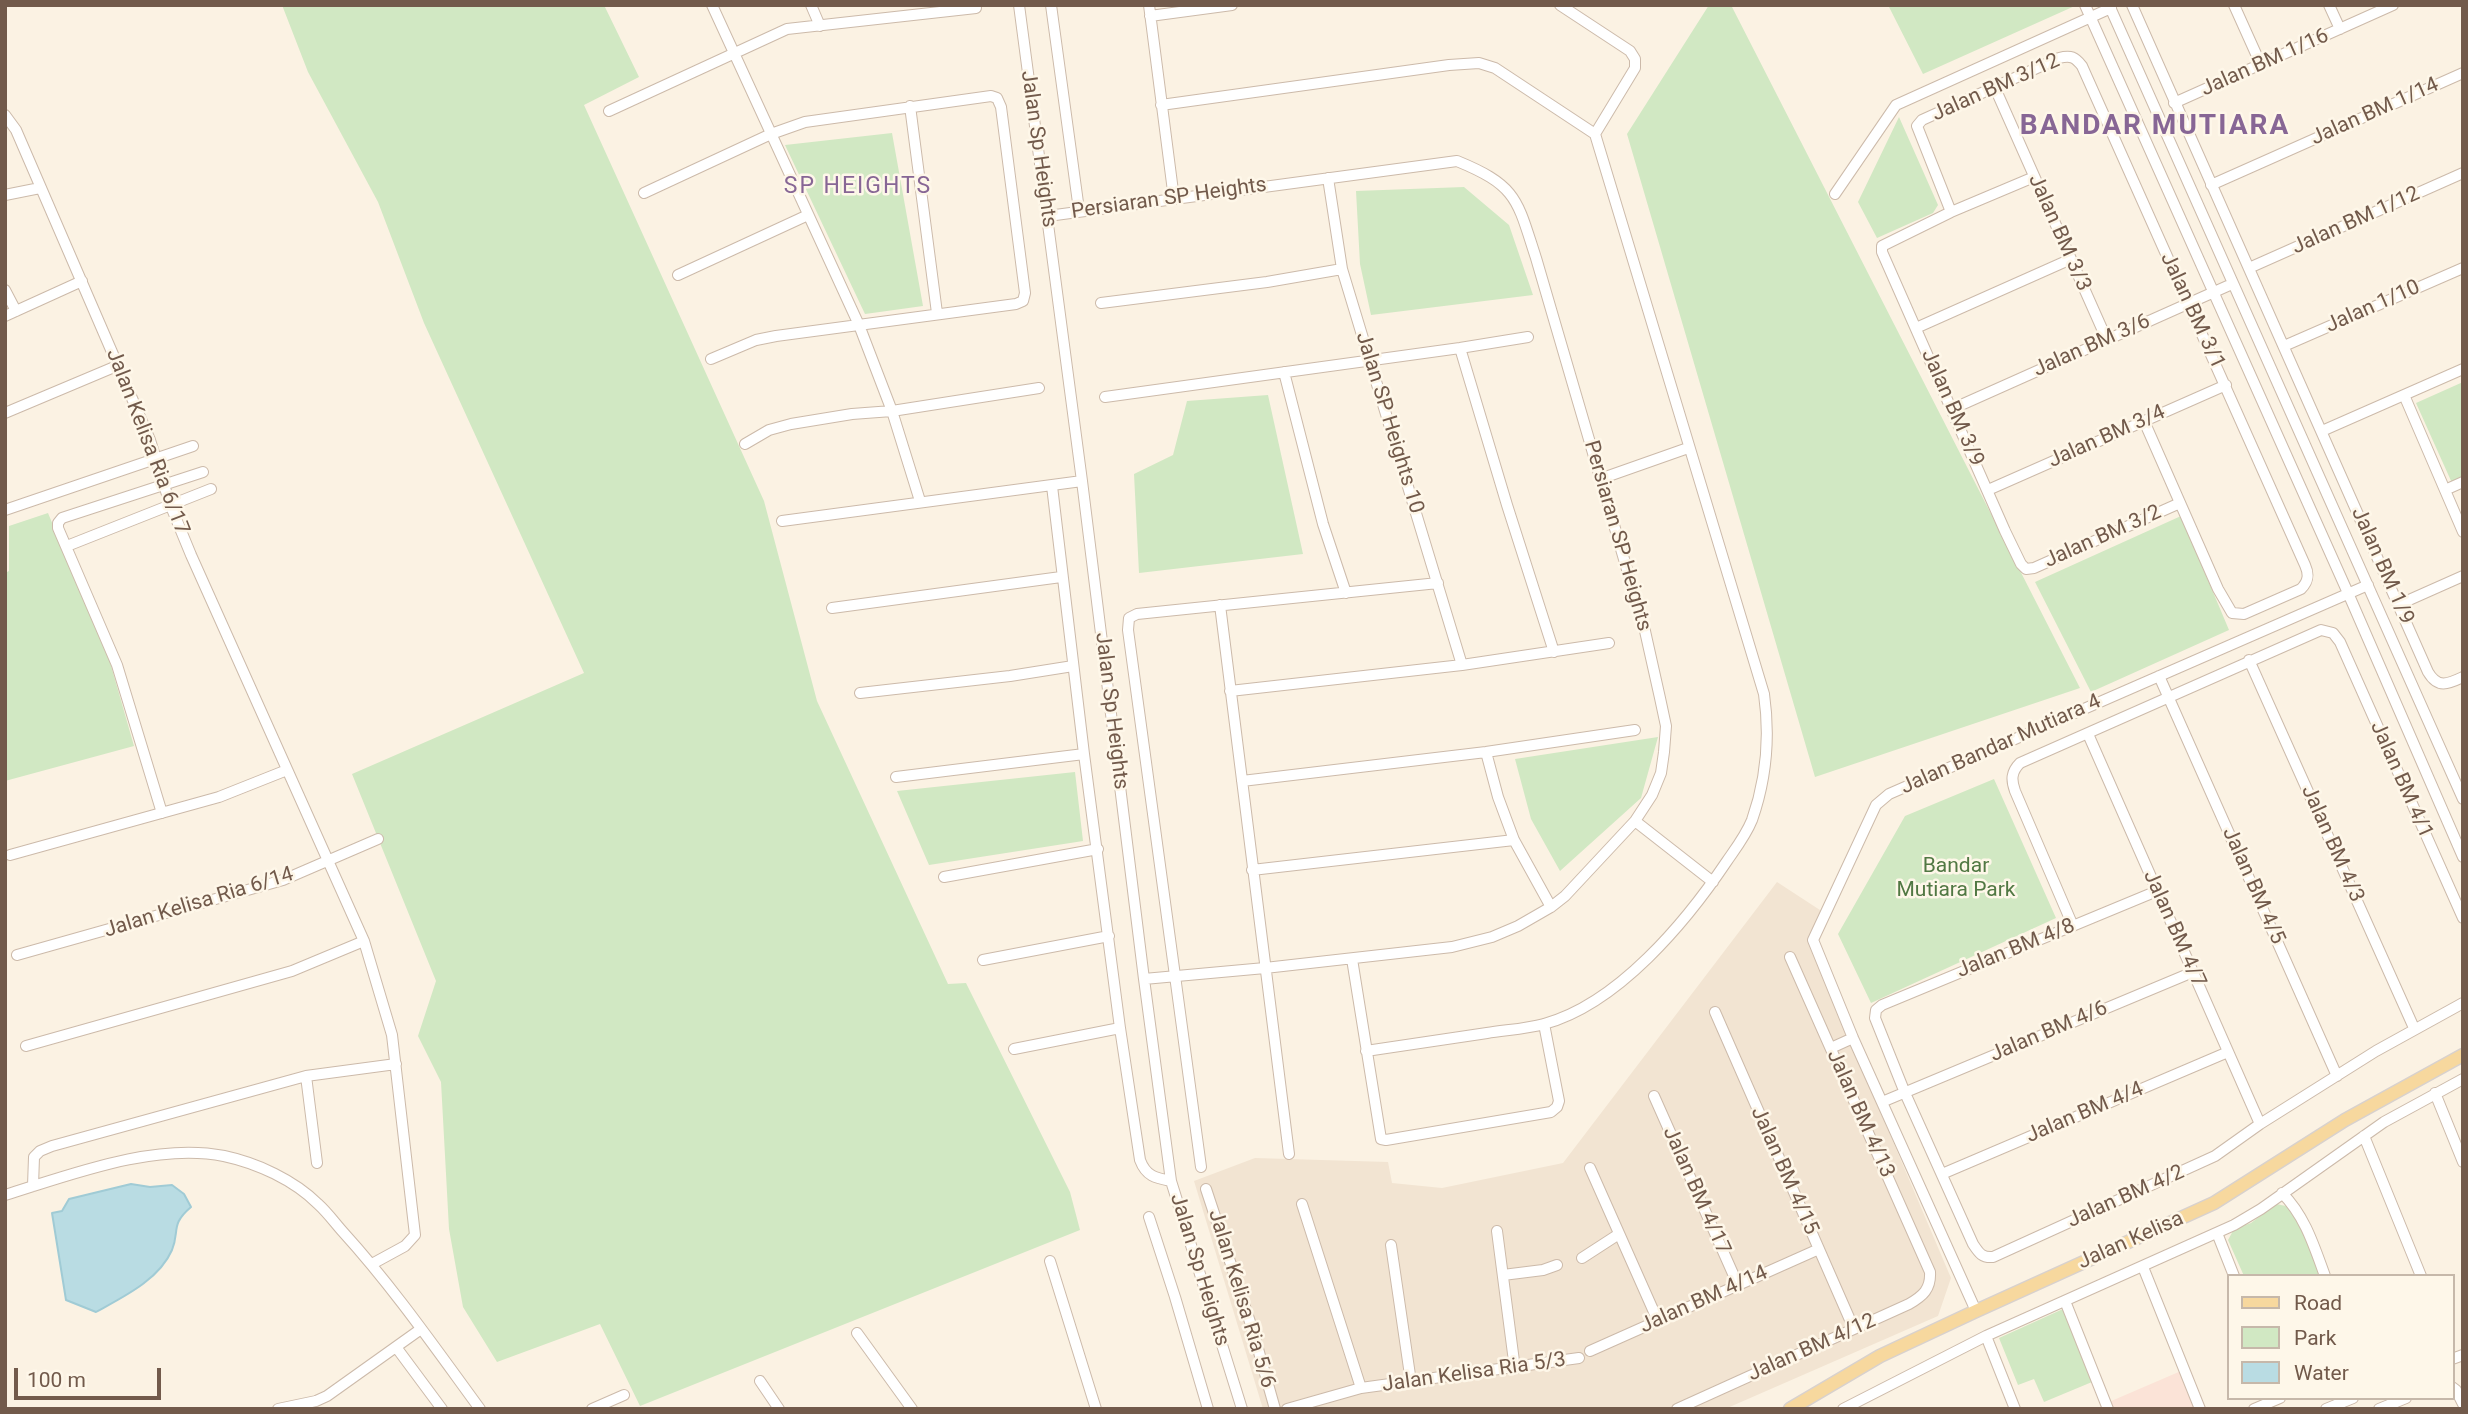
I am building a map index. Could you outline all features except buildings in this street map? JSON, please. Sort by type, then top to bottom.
[{"type":"main road","name":"Jalan Kelisa","points":[[1790,1409],[1845,1375],[1976,1311],[2214,1203],[2345,1120],[2463,1055]]},
{"type":"street","points":[[712,5],[859,325],[892,411],[920,501]]},
{"type":"street","points":[[811,5],[820,26]]},
{"type":"street","name":"Jalan Sp Heights","points":[[1019,5],[1171,1181],[1241,1409]]},
{"type":"street","points":[[1051,5],[1079,210]]},
{"type":"street","points":[[1149,5],[1174,199]]},
{"type":"street","points":[[1150,16],[1232,5]]},
{"type":"street","points":[[1560,5],[1630,51],[1636,59],[1635,68],[1595,134]]},
{"type":"street","points":[[2085,5],[2463,857]]},
{"type":"street","points":[[2132,5],[2174,103]]},
{"type":"street","points":[[2234,5],[2261,65]]},
{"type":"street","points":[[2329,5],[2340,29]]},
{"type":"street","name":"Jalan BM 1/16","points":[[2174,103],[2393,5]]},
{"type":"street","points":[[1835,194],[1896,106],[2110,7],[2463,799]]},
{"type":"street","points":[[609,111],[787,29],[976,8]]},
{"type":"street","name":"Jalan BM 3/12","points":[[1951,212],[1917,126],[1923,120],[2059,58],[2076,58]]},
{"type":"street","name":"Jalan BM 3/1","points":[[2076,58],[2082,66],[2225,385],[2305,565],[2308,579],[2301,589],[2244,614],[2232,613],[2218,589],[2180,503]]},
{"type":"street","points":[[1161,105],[1479,63],[1495,68],[1595,134],[1764,695],[1768,718],[1763,776],[1751,820],[1713,882],[1665,939],[1629,973],[1584,1008],[1544,1024],[1366,1051]]},
{"type":"street","name":"Jalan BM 1/14","points":[[2211,185],[2463,73]]},
{"type":"street","name":"Jalan BM 3/3","points":[[1995,88],[2107,340]]},
{"type":"street","points":[[644,193],[771,134],[805,122],[991,96],[998,98],[1002,107],[1025,293],[1023,300],[1016,304],[766,338],[711,359]]},
{"type":"street","name":"Jalan BM 1/9","points":[[2174,103],[2433,681],[2444,684],[2458,679]]},
{"type":"street","points":[[910,106],[937,313]]},
{"type":"street","name":"Jalan Kelisa Ria 6/17","points":[[5,115],[16,130],[119,365],[157,458],[170,504],[364,941],[383,997],[396,1064],[415,1235],[405,1246],[372,1264]]},
{"type":"street","name":"Persiaran SP Heights","points":[[1048,216],[1457,161],[1475,168],[1511,192],[1518,204],[1536,258],[1645,631],[1666,726],[1661,773],[1653,795],[1635,821],[1551,907],[1518,926],[1492,937],[1451,947],[1143,979]]},
{"type":"street","name":"Jalan BM 1/12","points":[[2249,268],[2463,173]]},
{"type":"street","points":[[1951,212],[2034,177]]},
{"type":"street","name":"Jalan SP Heights 10","points":[[1328,178],[1342,268],[1462,666]]},
{"type":"street","points":[[5,195],[40,188]]},
{"type":"street","name":"Jalan BM 3/9","points":[[1951,212],[1882,246],[1882,252],[2015,553],[2026,569]]},
{"type":"street","points":[[678,275],[808,215]]},
{"type":"street","points":[[1916,328],[2071,259]]},
{"type":"street","points":[[1101,303],[1267,282],[1342,268]]},
{"type":"street","name":"Jalan 1/10","points":[[2284,346],[2463,268]]},
{"type":"street","points":[[5,316],[82,281]]},
{"type":"street","name":"Jalan BM 3/6","points":[[1952,409],[2232,284]]},
{"type":"street","points":[[5,290],[16,311]]},
{"type":"street","points":[[1105,397],[1528,337]]},
{"type":"street","points":[[1460,348],[1554,652]]},
{"type":"street","points":[[5,413],[119,365]]},
{"type":"street","points":[[2322,431],[2463,369]]},
{"type":"street","points":[[1284,372],[1323,524],[1346,593]]},
{"type":"street","name":"Jalan BM 3/4","points":[[1988,489],[2225,385]]},
{"type":"street","points":[[745,444],[769,430],[791,424],[1040,388]]},
{"type":"street","points":[[2404,395],[2463,532]]},
{"type":"street","points":[[2144,421],[2180,503]]},
{"type":"street","points":[[5,510],[193,446]]},
{"type":"street","points":[[1600,479],[1688,447]]},
{"type":"street","points":[[162,813],[117,665],[58,523],[62,518],[203,472]]},
{"type":"street","points":[[782,521],[1082,481]]},
{"type":"street","points":[[2445,490],[2463,482]]},
{"type":"street","points":[[1052,486],[1084,754],[1140,1160],[1143,1170],[1150,1176],[1171,1181]]},
{"type":"street","points":[[67,546],[211,489]]},
{"type":"street","name":"Jalan BM 3/2","points":[[2026,569],[2034,568],[2180,503]]},
{"type":"street","points":[[2400,604],[2463,576]]},
{"type":"street","points":[[832,608],[1061,577]]},
{"type":"street","points":[[1201,1167],[1128,630],[1129,618],[1137,614],[1438,583]]},
{"type":"street","name":"Jalan Bandar Mutiara 4","points":[[1976,1311],[1853,1038],[1812,940],[1876,805],[1889,794],[2368,585]]},
{"type":"street","points":[[1220,605],[1289,1154]]},
{"type":"street","name":"Jalan BM 4/1","points":[[2249,660],[2316,631],[2326,630],[2333,633],[2340,642],[2463,918]]},
{"type":"street","points":[[1230,691],[1462,666],[1609,643]]},
{"type":"street","points":[[2073,926],[2015,791],[2012,774],[2020,763],[2249,660]]},
{"type":"street","name":"Jalan BM 4/3","points":[[2249,660],[2414,1028]]},
{"type":"street","points":[[860,692],[1010,676],[1073,666]]},
{"type":"street","name":"Jalan BM 4/5","points":[[2159,676],[2337,1076]]},
{"type":"street","points":[[1242,781],[1486,752],[1636,730]]},
{"type":"street","name":"Jalan BM 4/7","points":[[2088,734],[2260,1124]]},
{"type":"street","points":[[1486,752],[1498,797],[1514,840],[1551,907]]},
{"type":"street","points":[[896,777],[1084,754]]},
{"type":"street","points":[[10,855],[219,797],[287,771]]},
{"type":"street","points":[[1635,821],[1713,882]]},
{"type":"street","name":"Jalan Kelisa Ria 6/14","points":[[17,955],[283,880],[378,839]]},
{"type":"street","points":[[1252,870],[1514,840]]},
{"type":"street","points":[[944,877],[1098,849]]},
{"type":"street","name":"Jalan BM 4/8","points":[[1905,1093],[1875,1018],[1876,1010],[1882,1005],[2157,891]]},
{"type":"street","points":[[983,960],[1109,936]]},
{"type":"street","points":[[26,1046],[292,971],[364,941]]},
{"type":"street","name":"Jalan BM 4/13","points":[[1790,957],[1930,1272]]},
{"type":"street","points":[[1352,959],[1381,1139],[1551,1112],[1558,1107],[1559,1101],[1544,1024]]},
{"type":"street","name":"Jalan BM 4/6","points":[[1882,1102],[2193,972]]},
{"type":"street","name":"Jalan BM 4/2","points":[[1942,1174],[1973,1244],[1979,1253],[1993,1257],[2223,1151],[2260,1124],[2414,1028],[2463,1003]]},
{"type":"street","name":"Jalan BM 4/15","points":[[1715,1013],[1854,1329]]},
{"type":"street","points":[[1014,1049],[1120,1028]]},
{"type":"street","points":[[1831,1048],[1853,1038]]},
{"type":"street","name":"Jalan BM 4/4","points":[[1942,1174],[2228,1052]]},
{"type":"street","points":[[33,1186],[34,1157],[52,1146],[306,1076],[396,1064]]},
{"type":"street","points":[[306,1076],[317,1163]]},
{"type":"street","points":[[1843,1409],[1986,1336],[2143,1267],[2255,1213],[2364,1136],[2463,1079]]},
{"type":"street","points":[[1905,1093],[1942,1174]]},
{"type":"street","points":[[2435,1093],[2463,1162]]},
{"type":"street","name":"Jalan BM 4/17","points":[[1654,1096],[1738,1285]]},
{"type":"street","points":[[2364,1136],[2420,1274]]},
{"type":"street","points":[[5,1195],[85,1168],[142,1157],[183,1154],[223,1156],[268,1172],[302,1191],[318,1204],[372,1264],[480,1409]]},
{"type":"street","points":[[1590,1168],[1658,1321]]},
{"type":"street","name":"Jalan Kelisa Ria 5/6","points":[[1206,1189],[1253,1331],[1275,1409]]},
{"type":"street","points":[[2283,1193],[2304,1222],[2324,1274]]},
{"type":"street","points":[[1301,1204],[1361,1388]]},
{"type":"street","points":[[1149,1217],[1208,1409]]},
{"type":"street","points":[[1497,1231],[1515,1369]]},
{"type":"street","points":[[2217,1233],[2233,1274]]},
{"type":"street","points":[[1582,1258],[1619,1234]]},
{"type":"street","points":[[1391,1245],[1411,1382]]},
{"type":"street","name":"Jalan BM 4/14","points":[[1590,1351],[1819,1249]]},
{"type":"street","points":[[1050,1261],[1097,1409]]},
{"type":"street","points":[[1503,1275],[1543,1270],[1557,1265]]},
{"type":"street","points":[[2143,1267],[2200,1409]]},
{"type":"street","name":"Jalan BM 4/12","points":[[1677,1409],[1920,1298],[1929,1289],[1930,1272]]},
{"type":"street","points":[[2065,1301],[2108,1409]]},
{"type":"street","points":[[278,1409],[327,1396],[421,1329]]},
{"type":"street","points":[[858,1333],[912,1409]]},
{"type":"street","points":[[1986,1336],[2015,1409]]},
{"type":"street","points":[[396,1347],[442,1409]]},
{"type":"street","name":"Jalan Kelisa Ria 5/3","points":[[1287,1409],[1361,1388],[1515,1369],[1579,1358]]},
{"type":"street","points":[[760,1381],[779,1409]]},
{"type":"street","points":[[2454,1388],[2463,1404]]},
{"type":"street","points":[[592,1409],[624,1395]]},
{"type":"street","points":[[2254,1409],[2275,1400]]},
{"type":"street","points":[[2326,1409],[2348,1400]]},
{"type":"street","points":[[2379,1409],[2401,1400]]},
{"type":"shaded area","points":[[1777,882],[1823,912],[1809,944],[1951,1278],[1938,1316],[1725,1409],[1263,1409],[1194,1181],[1255,1158],[1388,1162],[1392,1183],[1442,1188],[1563,1163]]},
{"type":"shaded area","points":[[2181,1371],[2197,1409],[2112,1409],[2109,1402]]},
{"type":"green space","points":[[282,5],[604,5],[639,77],[584,105],[764,501],[817,701],[948,984],[966,983],[1070,1192],[1080,1230],[640,1406],[600,1324],[497,1362],[463,1307],[449,1229],[441,1082],[418,1036],[436,981],[352,774],[584,673],[424,323],[378,202],[308,72]]},
{"type":"green space","points":[[1709,5],[1731,5],[2080,688],[1815,777],[1627,134]]},
{"type":"green space","points":[[1888,5],[2077,5],[1923,74]]},
{"type":"green space","points":[[1899,117],[1938,205],[1933,213],[1877,238],[1858,202]]},
{"type":"green space","points":[[892,133],[923,306],[865,314],[785,145]]},
{"type":"green space","points":[[1464,187],[1509,225],[1533,295],[1371,315],[1360,264],[1356,191]]},
{"type":"green space","points":[[2463,382],[2463,478],[2452,483],[2416,403]]},
{"type":"green space","points":[[1268,395],[1303,554],[1139,573],[1134,474],[1173,455],[1187,401]]},
{"type":"green space","points":[[48,513],[110,662],[134,746],[5,781],[5,573],[9,571],[9,526]]},
{"type":"green space","points":[[2181,516],[2229,630],[2091,692],[2035,582]]},
{"type":"green space","points":[[1658,737],[1641,798],[1560,871],[1531,819],[1515,759]]},
{"type":"green space","points":[[1075,772],[1083,841],[929,865],[897,791]]},
{"type":"green space","name":"Bandar Mutiara Park","points":[[1994,779],[2056,918],[1871,1003],[1838,934],[1905,816]]},
{"type":"green space","points":[[2276,1204],[2288,1207],[2297,1218],[2320,1274],[2243,1274],[2228,1240],[2234,1229],[2251,1223]]},
{"type":"green space","points":[[2063,1309],[2092,1382],[2044,1402],[2034,1379],[2018,1385],[1999,1338]]},
{"type":"water","points":[[131,1184],[150,1187],[172,1185],[184,1194],[191,1207],[180,1218],[172,1250],[166,1261],[139,1287],[96,1312],[66,1300],[52,1213],[62,1211],[69,1199]]},
{"type":"district","name":"BANDAR MUTIARA","points":[[2155,127]]},
{"type":"district","name":"SP HEIGHTS","points":[[858,187]]}]
